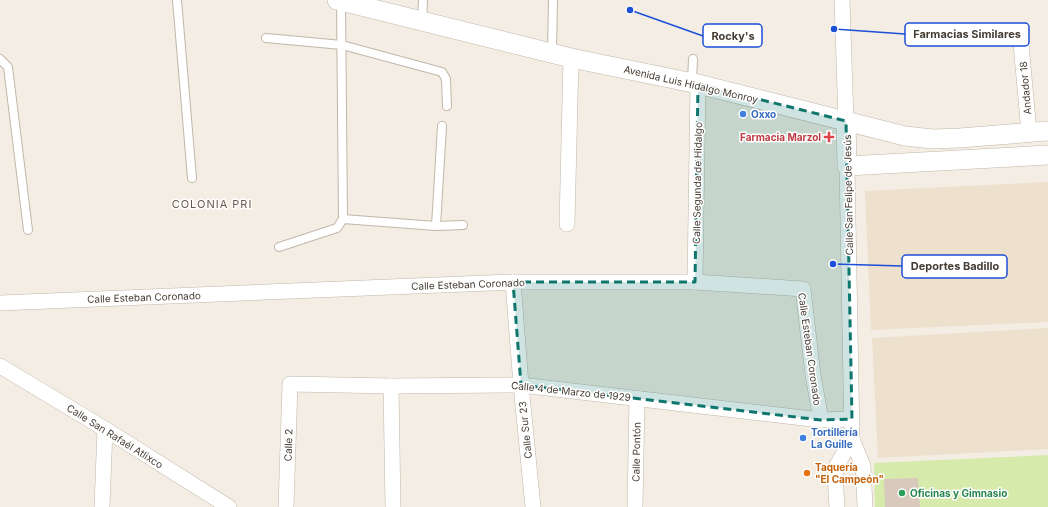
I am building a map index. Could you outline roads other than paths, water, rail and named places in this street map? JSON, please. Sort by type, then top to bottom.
[{"type":"street","name":"Calle San Felipe de Jesús","points":[[842,0],[846,121],[852,439],[863,466],[865,507]]},
{"type":"street","name":"Avenida Luis Hidalgo Monroy","points":[[339,1],[552,54],[695,83],[905,136],[932,139],[1048,131]]},
{"type":"street","name":"Andador 18","points":[[1021,44],[1029,132]]},
{"type":"street","points":[[567,224],[571,58]]},
{"type":"street","name":"Calle Segunda de Hidalgo","points":[[695,83],[695,282]]},
{"type":"street","points":[[847,166],[1048,155]]},
{"type":"street","name":"Calle Esteban Coronado","points":[[0,303],[513,282],[695,282],[803,289],[813,375],[821,420]]},
{"type":"street","name":"Calle Sur 23","points":[[513,282],[533,507]]},
{"type":"street","name":"Calle San Rafaél Atlixco","points":[[0,366],[105,429],[229,507]]},
{"type":"street","name":"Calle 4 de Marzo de 1929","points":[[290,384],[391,386],[521,385],[821,420],[852,419]]},
{"type":"street","name":"Calle 2","points":[[286,507],[290,384]]},
{"type":"street","points":[[391,386],[393,507]]},
{"type":"street","name":"Calle Pontón","points":[[635,507],[637,398]]},
{"type":"street","points":[[102,507],[105,429]]},
{"type":"street","name":"Calle San Felipe de Jesús","points":[[837,507],[835,476],[837,465],[852,439]]},
{"type":"lane","points":[[177,0],[192,178]]},
{"type":"lane","points":[[422,22],[423,0]]},
{"type":"lane","points":[[552,54],[553,0]]},
{"type":"lane","points":[[278,247],[336,228],[343,219],[342,45],[339,1]]},
{"type":"lane","points":[[266,38],[342,45],[442,72],[446,79],[447,106]]},
{"type":"lane","points":[[693,59],[695,83]]},
{"type":"lane","points":[[0,60],[8,67],[28,230]]},
{"type":"lane","points":[[436,226],[442,126]]},
{"type":"lane","points":[[343,219],[436,226],[463,225]]},
{"type":"place","name":"Rocky's","points":[[630,10]]},
{"type":"place","name":"Farmacias Similares","points":[[834,29]]},
{"type":"place","name":"Oxxo","points":[[743,114]]},
{"type":"place","name":"Farmacia Marzol","points":[[829,137]]},
{"type":"place","name":"Deportes Badillo","points":[[833,264]]},
{"type":"place","name":"Tortillería La Guille","points":[[803,438]]},
{"type":"place","name":"Taquería \"El Campeón\"","points":[[807,473]]},
{"type":"place","name":"Oficinas y Gimnasio","points":[[902,493]]},
{"type":"district","name":"COLONIA PRI","points":[[212,204]]}]
